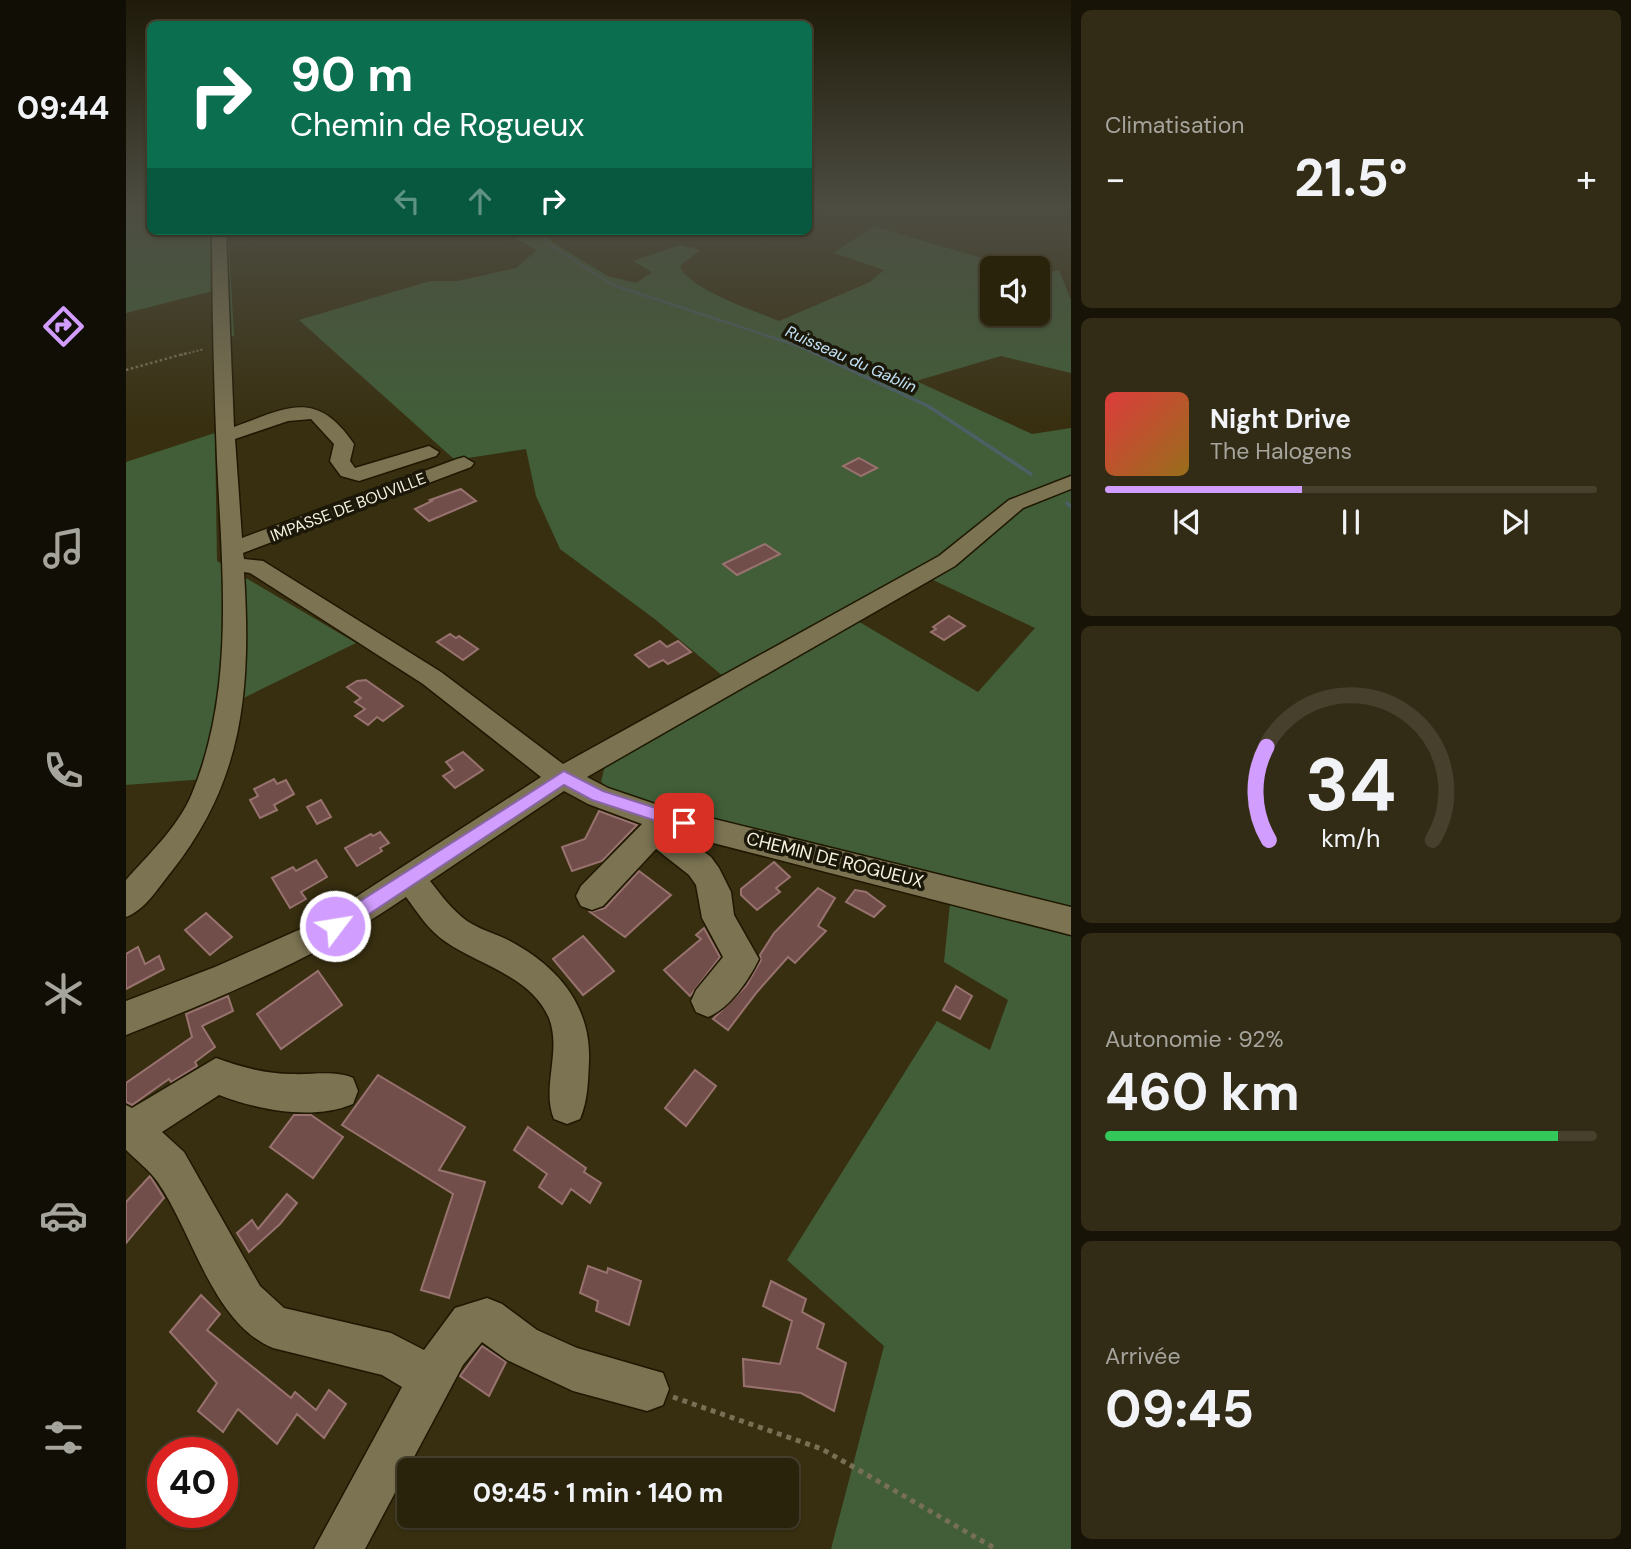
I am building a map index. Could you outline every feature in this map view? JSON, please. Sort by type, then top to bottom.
[{"type":"street","points":[[126,903],[174,844],[204,799],[220,758],[233,689],[232,558],[221,281]]},
{"type":"street","points":[[225,436],[299,412],[315,413],[331,425],[344,444],[340,461],[348,472],[359,475],[429,452]]},
{"type":"street","name":"IMPASSE DE BOUVILLE","points":[[232,558],[464,463]]},
{"type":"street","points":[[126,1018],[304,944],[356,915],[564,777],[947,561],[1016,504],[1071,482]]},
{"type":"street","name":"CHEMIN DE ROGUEUX","points":[[232,558],[254,565],[432,678],[564,777],[657,824],[1071,921]]},
{"type":"street","points":[[592,896],[657,824],[708,877],[715,892],[718,918],[741,958],[708,1001]]},
{"type":"street","points":[[410,878],[458,933],[496,951],[538,977],[565,1008],[571,1028],[573,1061],[567,1106]]},
{"type":"street","points":[[340,1091],[282,1094],[242,1087],[216,1076],[128,1127],[170,1166],[245,1301],[273,1327],[391,1355],[431,1380]]},
{"type":"street","points":[[338,1549],[448,1350],[470,1323],[487,1319],[522,1345],[573,1369],[647,1389]]},
{"type":"path","points":[[126,370],[223,343]]},
{"type":"path","points":[[647,1389],[727,1414],[822,1450],[996,1549]]},
{"type":"green space","points":[[126,281],[231,281],[234,336],[214,341],[213,291],[126,313]]},
{"type":"green space","points":[[429,281],[694,281],[740,306],[779,321],[871,281],[980,281],[980,326],[1050,326],[1050,281],[1064,281],[1071,300],[1071,373],[1001,356],[916,381],[1032,434],[1071,428],[1071,1549],[831,1549],[884,1346],[787,1260],[937,1021],[990,1050],[1008,1000],[944,962],[952,884],[617,795],[601,782],[605,765],[736,687],[656,620],[560,549],[536,496],[526,449],[455,460],[299,320]],"holes":[[[933,580],[1035,628],[978,692],[856,620],[919,584]]]},
{"type":"green space","points":[[215,433],[217,561],[356,643],[221,709],[218,778],[126,785],[126,462]]},
{"type":"building","points":[[859,458],[877,468],[861,476],[843,466]]},
{"type":"building","points":[[461,489],[476,501],[429,521],[415,509],[432,501],[430,500]]},
{"type":"building","points":[[765,544],[780,554],[737,575],[723,564]]},
{"type":"building","points":[[949,616],[965,626],[944,640],[931,632],[936,629],[933,627]]},
{"type":"building","points":[[450,634],[456,638],[459,636],[478,649],[463,660],[437,642]]},
{"type":"building","points":[[660,641],[667,647],[678,641],[691,652],[668,664],[663,660],[649,667],[635,655]]},
{"type":"building","points":[[366,680],[403,706],[383,721],[377,717],[368,725],[355,716],[365,709],[355,702],[361,698],[347,687],[357,681]]},
{"type":"building","points":[[463,752],[483,770],[455,788],[443,776],[453,770],[446,762]]},
{"type":"building","points":[[274,779],[277,784],[286,780],[294,794],[274,805],[277,810],[260,818],[250,800],[258,796],[254,789]]},
{"type":"building","points":[[321,800],[331,817],[317,824],[307,807]]},
{"type":"building","points":[[599,811],[637,825],[602,861],[572,871],[562,847],[585,839]]},
{"type":"building","points":[[380,832],[389,843],[380,848],[382,851],[357,866],[345,848]]},
{"type":"building","points":[[316,860],[327,877],[301,892],[306,899],[290,908],[272,878],[293,867],[296,871]]},
{"type":"building","points":[[774,862],[790,877],[776,888],[780,892],[757,910],[741,895],[741,889]]},
{"type":"building","points":[[639,871],[671,895],[625,937],[590,912],[605,908]]},
{"type":"building","points":[[818,888],[835,898],[818,926],[826,931],[795,963],[788,957],[728,1030],[713,1019],[746,986],[761,960],[760,955],[774,933]]},
{"type":"building","points":[[855,890],[866,892],[885,906],[874,917],[846,902]]},
{"type":"building","points":[[206,913],[232,937],[210,955],[185,930]]},
{"type":"building","points":[[704,928],[720,957],[690,996],[664,970],[701,939],[696,935]]},
{"type":"building","points":[[583,936],[614,971],[583,995],[553,959]]},
{"type":"building","points":[[138,947],[145,964],[159,956],[164,969],[126,989],[126,954]]},
{"type":"building","points":[[318,971],[342,1005],[281,1049],[257,1014]]},
{"type":"building","points":[[956,986],[972,996],[960,1019],[943,1010]]},
{"type":"building","points":[[228,996],[233,1011],[202,1026],[215,1047],[195,1062],[197,1066],[171,1082],[169,1079],[132,1105],[126,1102],[126,1083],[192,1037],[186,1014]]},
{"type":"building","points":[[695,1070],[716,1086],[686,1126],[665,1108]]},
{"type":"building","points":[[378,1075],[465,1127],[439,1170],[485,1182],[449,1298],[421,1290],[453,1194],[342,1125]]},
{"type":"building","points":[[294,1115],[311,1115],[343,1137],[313,1178],[270,1147]]},
{"type":"building","points":[[528,1127],[586,1168],[584,1172],[601,1183],[590,1203],[571,1189],[562,1204],[539,1187],[547,1174],[514,1150]]},
{"type":"building","points":[[150,1176],[164,1198],[126,1243],[126,1202]]},
{"type":"building","points":[[287,1194],[297,1203],[280,1224],[249,1252],[237,1233],[252,1220],[258,1229]]},
{"type":"building","points":[[588,1266],[607,1273],[608,1268],[641,1281],[629,1325],[596,1311],[598,1301],[580,1293]]},
{"type":"building","points":[[771,1281],[806,1299],[802,1312],[824,1324],[817,1348],[846,1363],[834,1411],[801,1393],[744,1386],[743,1359],[780,1364],[792,1321],[763,1306]]},
{"type":"building","points":[[201,1295],[220,1314],[207,1330],[291,1398],[295,1392],[316,1410],[329,1390],[346,1404],[324,1438],[297,1414],[277,1444],[238,1409],[223,1432],[198,1411],[217,1383],[170,1332]]},
{"type":"building","points":[[482,1346],[506,1362],[489,1396],[460,1376]]},
{"type":"waterway","name":"Ruisseau du Gablin","points":[[607,281],[818,355]]},
{"type":"waterway","name":"Ruisseau du Gablin","points":[[814,353],[928,406],[1031,474]]},
{"type":"waterway","name":"Ruisseau du Gablin","points":[[1067,503],[1071,507]]},
{"type":"route","points":[[335,926],[356,915],[564,777],[598,796],[660,818],[684,823]]}]
